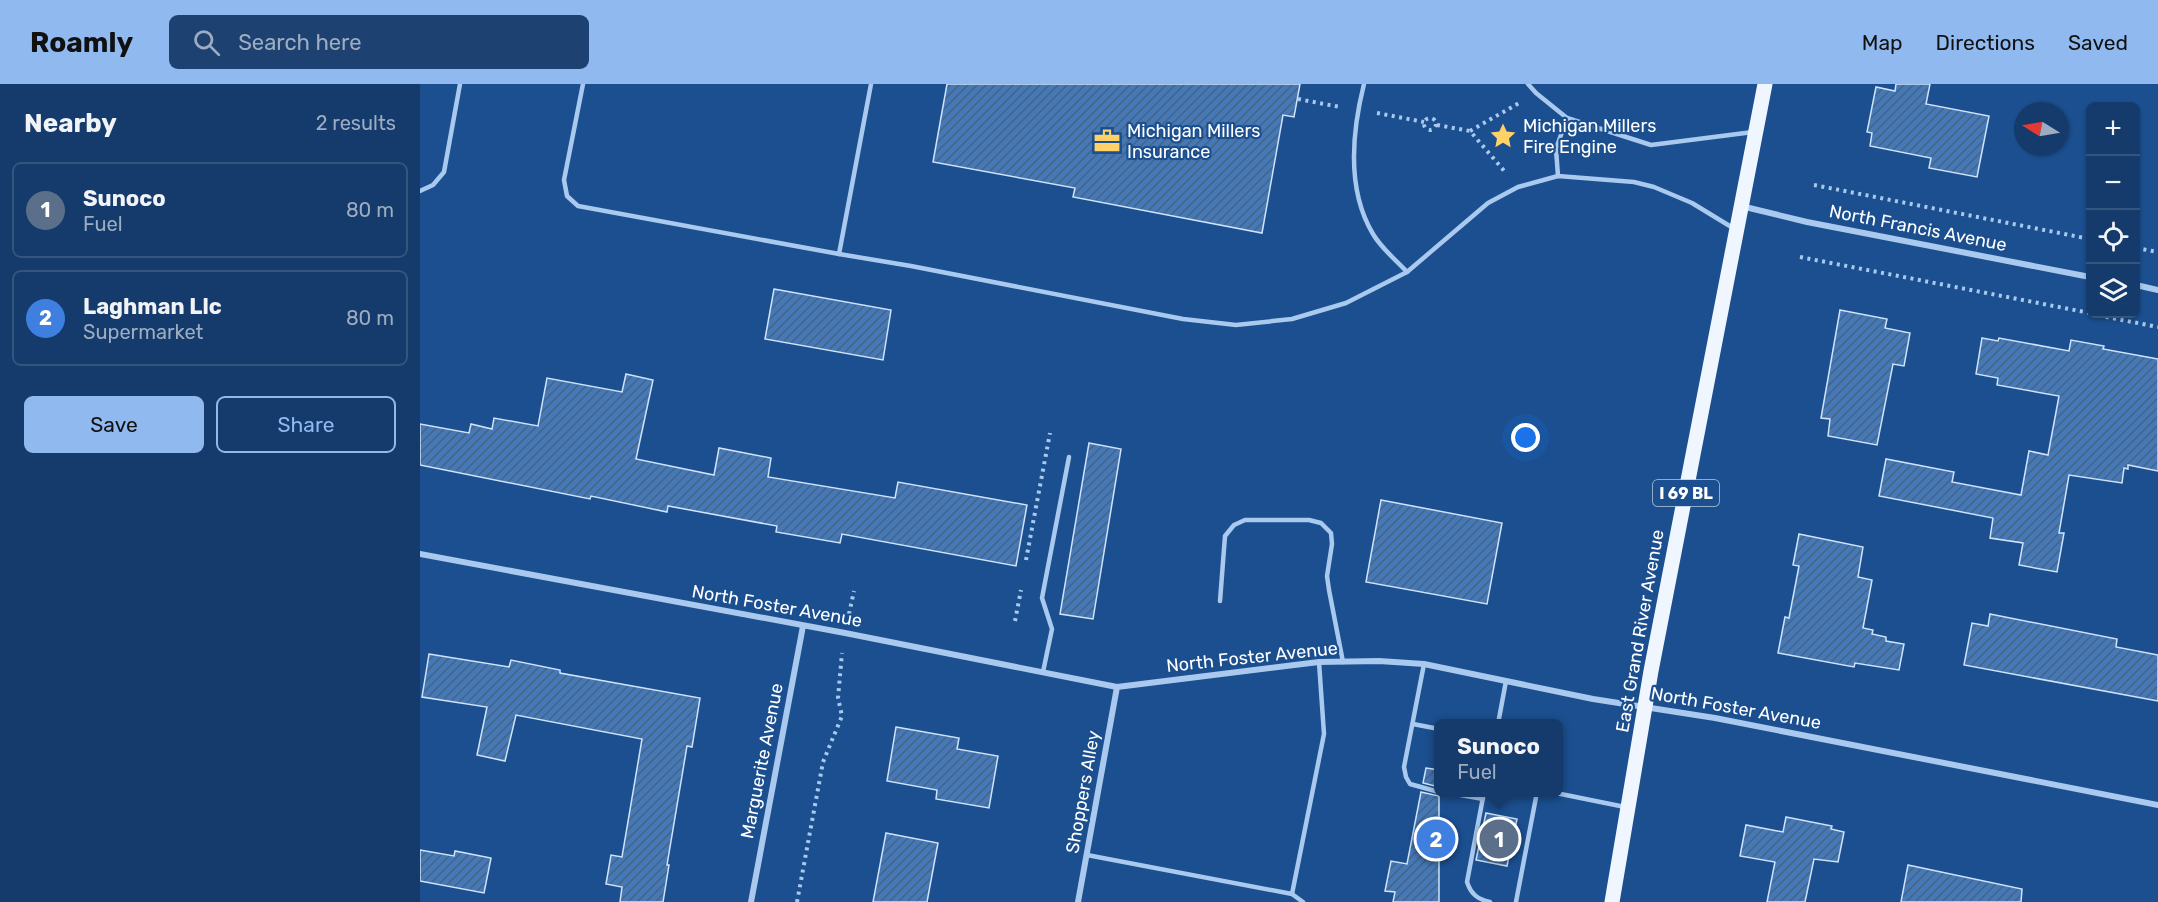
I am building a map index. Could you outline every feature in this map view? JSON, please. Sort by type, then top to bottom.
[{"type":"main road","name":"East Grand River Avenue","points":[[1612,902],[1645,707],[1765,84]]},
{"type":"street","name":"North Francis Avenue","points":[[1741,206],[1807,222],[2086,276]]},
{"type":"street","points":[[2140,286],[2158,290]]},
{"type":"street","name":"North Foster Avenue","points":[[420,554],[845,633],[1117,687],[1319,662],[1424,664],[1593,699],[1715,718],[2158,805]]},
{"type":"street","name":"Marguerite Avenue","points":[[751,902],[803,626]]},
{"type":"street","name":"Shoppers Alley","points":[[1078,902],[1117,687]]},
{"type":"lane","points":[[420,191],[433,186],[444,172],[460,84]]},
{"type":"lane","points":[[583,84],[564,180],[567,196],[578,206],[911,266],[1184,319],[1236,325],[1292,319],[1346,303],[1407,272],[1488,203],[1518,187],[1558,176],[1634,182],[1654,187],[1692,203],[1737,230]]},
{"type":"lane","points":[[839,254],[871,84]]},
{"type":"lane","points":[[1364,84],[1354,138],[1359,201],[1373,235],[1407,272]]},
{"type":"lane","points":[[1528,84],[1567,118],[1651,145],[1755,132]]},
{"type":"lane","points":[[1558,176],[1556,149],[1567,118]]},
{"type":"lane","points":[[1043,672],[1052,629],[1042,598],[1069,457]]},
{"type":"lane","points":[[1220,601],[1225,536],[1234,525],[1245,520],[1309,520],[1321,523],[1331,532],[1329,590],[1344,662]]},
{"type":"lane","points":[[1292,894],[1324,734],[1319,662]]},
{"type":"lane","points":[[1424,664],[1404,766],[1410,784],[1434,791]]},
{"type":"lane","points":[[1499,719],[1506,681]]},
{"type":"lane","points":[[1413,724],[1434,728]]},
{"type":"lane","points":[[1563,794],[1628,808]]},
{"type":"lane","points":[[1472,797],[1483,799],[1467,882],[1471,893],[1490,902]]},
{"type":"lane","points":[[1516,902],[1536,797]]},
{"type":"lane","points":[[1087,855],[1292,894],[1303,902]]},
{"type":"path","points":[[1470,131],[1536,93]]},
{"type":"path","points":[[1437,125],[1470,131],[1518,187]]},
{"type":"path","points":[[1814,185],[2086,238]]},
{"type":"path","points":[[2140,249],[2158,252]]},
{"type":"path","points":[[1800,256],[2086,312]]},
{"type":"path","points":[[2115,318],[2158,327]]},
{"type":"path","points":[[1026,563],[1050,434]]},
{"type":"path","points":[[1015,621],[1021,586]]},
{"type":"path","points":[[797,902],[823,762],[842,716],[838,698],[838,680],[854,591]]},
{"type":"building","name":"Michigan Millers Insurance","points":[[947,84],[1300,84],[1294,117],[1283,115],[1262,233],[1073,197],[1075,188],[933,162]]},
{"type":"building","points":[[1896,84],[1930,84],[1926,104],[1989,116],[1977,177],[1929,168],[1931,158],[1870,146],[1872,133],[1867,132],[1876,87],[1895,91]]},
{"type":"building","points":[[774,289],[891,310],[883,360],[765,339]]},
{"type":"building","points":[[1840,310],[1887,319],[1885,328],[1910,333],[1904,366],[1893,364],[1877,445],[1828,436],[1830,419],[1821,418]]},
{"type":"building","points":[[1982,338],[1998,341],[1999,338],[2069,351],[2071,340],[2104,346],[2103,349],[2158,359],[2158,471],[2128,465],[2128,469],[2124,468],[2122,483],[2069,475],[2059,533],[2064,533],[2057,572],[2019,565],[2023,543],[1990,538],[1993,518],[1879,496],[1886,459],[1954,472],[1952,482],[2021,495],[2029,451],[2048,455],[2059,396],[1997,385],[1998,378],[1976,374]]},
{"type":"building","points":[[626,374],[653,380],[636,459],[714,475],[719,448],[771,458],[768,477],[895,498],[898,482],[1027,505],[1016,566],[842,534],[840,543],[776,532],[777,526],[668,506],[667,512],[591,496],[590,499],[420,465],[420,424],[469,433],[471,424],[492,429],[494,418],[538,426],[547,378],[622,392]]},
{"type":"building","points":[[1089,443],[1121,449],[1093,619],[1060,614]]},
{"type":"building","points":[[1381,500],[1502,523],[1487,604],[1366,582]]},
{"type":"building","points":[[1799,534],[1863,547],[1858,577],[1872,580],[1863,628],[1873,630],[1872,634],[1886,637],[1886,641],[1904,644],[1899,670],[1855,663],[1854,667],[1778,653],[1785,617],[1789,618],[1799,566],[1793,565]]},
{"type":"building","points":[[1990,614],[2117,639],[2116,647],[2158,655],[2158,701],[1964,665],[1972,623],[1988,626]]},
{"type":"building","points":[[429,654],[509,667],[511,660],[560,670],[560,673],[700,698],[692,747],[687,746],[663,902],[620,902],[622,887],[606,884],[611,855],[622,857],[642,739],[516,715],[505,761],[477,755],[487,707],[422,697]]},
{"type":"building","points":[[896,727],[959,738],[957,749],[998,756],[989,808],[936,799],[937,790],[887,781]]},
{"type":"building","points":[[1426,768],[1434,769],[1434,786],[1423,783]]},
{"type":"building","points":[[1421,792],[1439,797],[1439,902],[1393,902],[1395,892],[1385,891],[1391,861],[1407,864]]},
{"type":"building","points":[[1486,813],[1517,819],[1507,866],[1476,860]]},
{"type":"building","points":[[1786,817],[1832,826],[1831,829],[1844,832],[1838,862],[1814,859],[1805,902],[1767,902],[1775,862],[1740,856],[1746,825],[1783,832]]},
{"type":"building","points":[[886,833],[938,843],[927,902],[873,902]]},
{"type":"building","points":[[420,850],[454,856],[455,851],[491,858],[484,893],[420,881]]},
{"type":"building","points":[[1908,865],[2022,889],[2021,902],[1901,902]]},
{"type":"place","name":"Michigan Millers Fire Engine","points":[[1503,136]]},
{"type":"place","name":"Michigan Millers Insurance","points":[[1107,141]]},
{"type":"place","name":"Laghman Llc","points":[[1436,839]]},
{"type":"place","name":"Sunoco","points":[[1499,839]]}]
